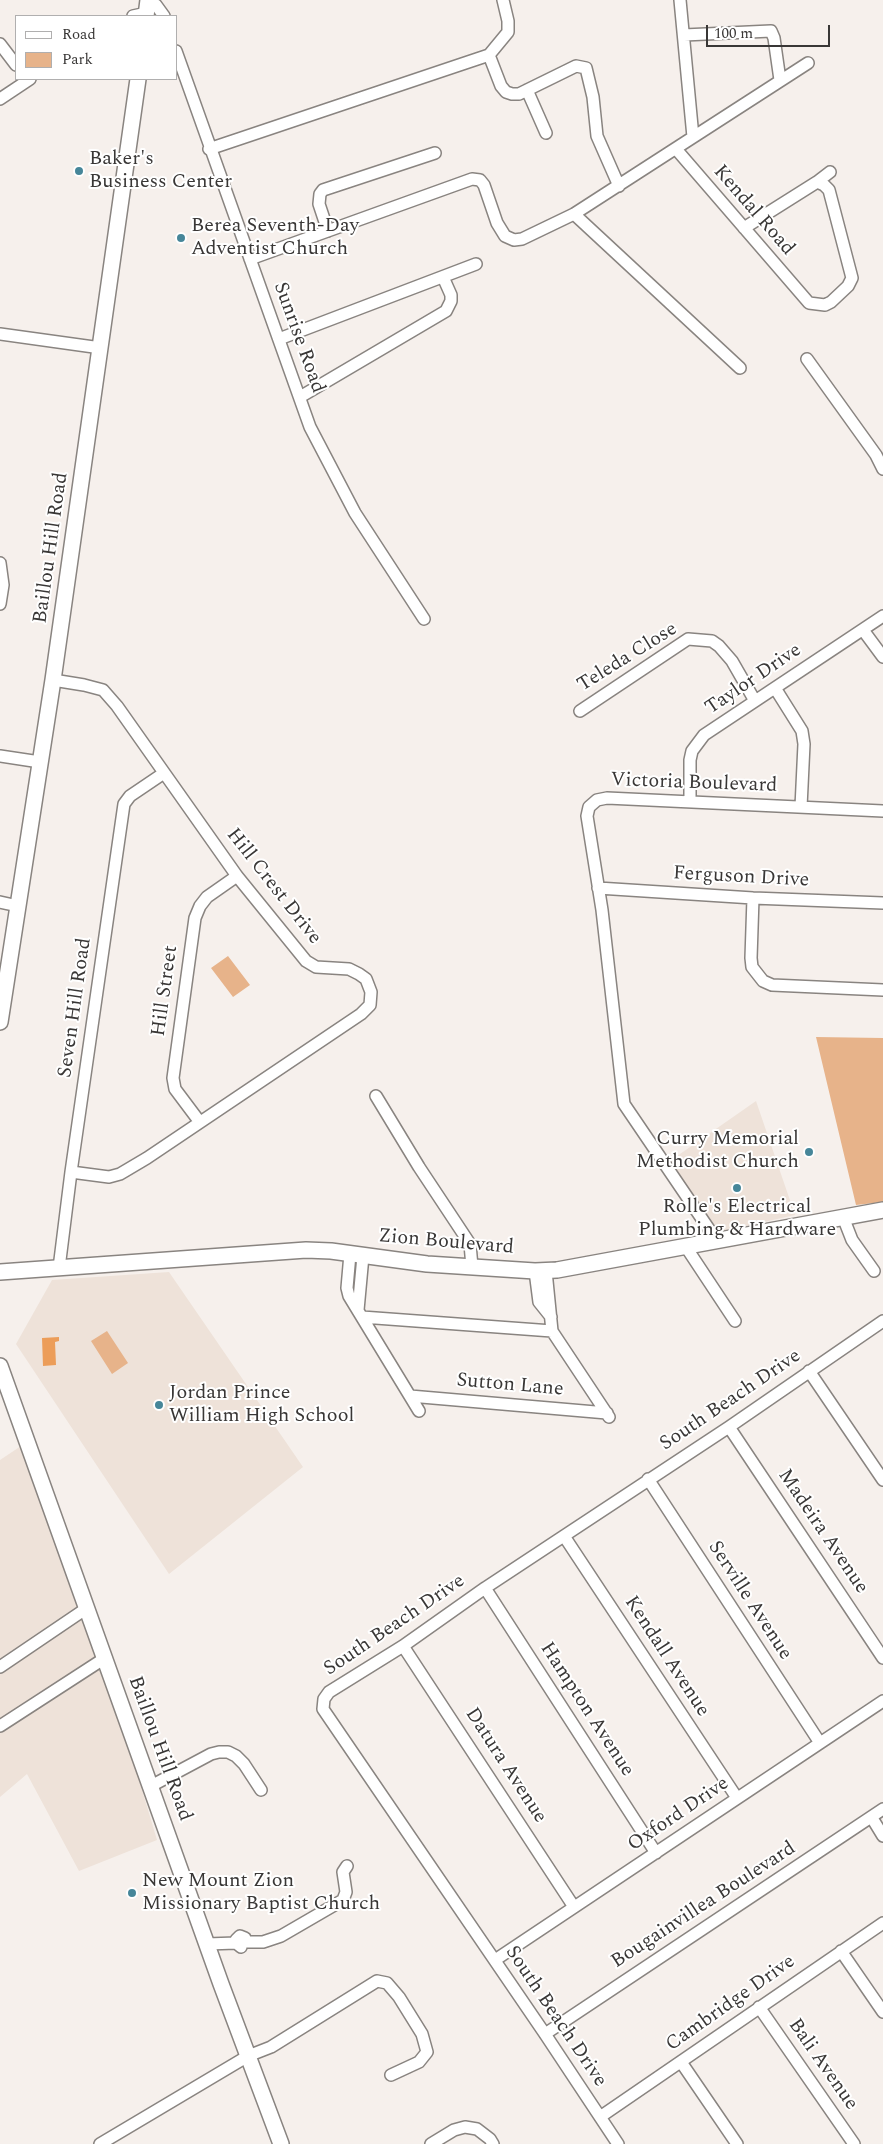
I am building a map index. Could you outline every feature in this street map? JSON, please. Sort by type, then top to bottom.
[{"type":"main road","name":"Baillou Hill Road","points":[[0,1022],[53,680],[138,80]]},
{"type":"main road","name":"Zion Boulevard","points":[[0,1272],[309,1250],[427,1264],[541,1271],[566,1270],[883,1210]]},
{"type":"main road","name":"Baillou Hill Road","points":[[0,1366],[207,1944],[281,2144]]},
{"type":"street","points":[[209,149],[489,56],[508,32],[503,0]]},
{"type":"street","points":[[680,0],[693,137]]},
{"type":"street","points":[[144,9],[156,5],[163,15]]},
{"type":"street","points":[[684,35],[771,31],[774,38],[780,80]]},
{"type":"street","points":[[0,44],[15,64]]},
{"type":"street","points":[[489,56],[503,90],[516,95],[576,66],[586,68],[593,97],[597,136],[619,186]]},
{"type":"street","name":"Sunrise Road","points":[[178,58],[310,427],[355,513],[424,618]]},
{"type":"street","points":[[250,259],[472,179],[480,180],[484,184],[497,223],[503,233],[509,239],[522,239],[574,214],[676,150],[808,62]]},
{"type":"street","points":[[0,99],[27,80]]},
{"type":"street","points":[[527,90],[546,133]]},
{"type":"street","name":"Kendal Road","points":[[676,150],[802,297],[808,303],[825,305],[839,295],[852,278],[830,190],[824,184],[817,182]]},
{"type":"street","points":[[328,231],[318,199],[323,190],[435,153]]},
{"type":"street","points":[[744,228],[830,172]]},
{"type":"street","points":[[574,214],[740,368]]},
{"type":"street","points":[[279,339],[476,264]]},
{"type":"street","points":[[300,397],[446,311],[451,295],[443,277]]},
{"type":"street","points":[[0,334],[100,348]]},
{"type":"street","points":[[807,360],[876,455],[883,468]]},
{"type":"street","points":[[0,563],[3,584],[0,604]]},
{"type":"street","name":"Taylor Drive","points":[[690,802],[690,760],[697,742],[704,735],[883,616]]},
{"type":"street","points":[[863,630],[883,658]]},
{"type":"street","name":"Teleda Close","points":[[580,711],[688,639],[712,641],[719,646],[732,661],[755,701]]},
{"type":"street","name":"Hill Crest Drive","points":[[53,680],[103,690],[118,706],[237,876],[306,961],[316,967],[349,969],[366,980],[371,992],[370,1006],[361,1014],[199,1121],[147,1158],[120,1174],[109,1177],[71,1172]]},
{"type":"street","points":[[775,688],[802,731],[804,744],[802,807]]},
{"type":"street","points":[[0,756],[40,762]]},
{"type":"street","name":"Seven Hill Road","points":[[59,1268],[124,804],[130,796],[164,774]]},
{"type":"street","name":"Victoria Boulevard","points":[[598,888],[587,816],[589,807],[596,800],[607,798],[883,811]]},
{"type":"street","name":"Hill Street","points":[[199,1121],[175,1089],[173,1078],[195,918],[200,906],[207,897],[237,876]]},
{"type":"street","points":[[598,888],[624,1104],[717,1241]]},
{"type":"street","name":"Ferguson Drive","points":[[598,888],[753,898],[883,903]]},
{"type":"street","points":[[753,898],[752,967],[763,981],[772,985],[883,990]]},
{"type":"street","points":[[0,902],[18,906]]},
{"type":"street","points":[[376,1096],[419,1167],[470,1244],[472,1267]]},
{"type":"street","points":[[843,1217],[852,1240],[874,1271]]},
{"type":"street","points":[[686,1247],[735,1320]]},
{"type":"street","points":[[357,1255],[360,1314],[419,1411]]},
{"type":"street","points":[[360,1314],[552,1331],[551,1317],[541,1271]]},
{"type":"street","name":"South Beach Drive","points":[[618,2144],[323,1709],[324,1699],[329,1692],[403,1646],[485,1588],[729,1427],[883,1321]]},
{"type":"street","name":"Sutton Lane","points":[[410,1396],[609,1416],[552,1331]]},
{"type":"street","points":[[809,1371],[883,1480]]},
{"type":"street","name":"Madeira Avenue","points":[[729,1427],[883,1658]]},
{"type":"street","name":"Serville Avenue","points":[[648,1480],[820,1743]]},
{"type":"street","name":"Kendall Avenue","points":[[564,1536],[737,1798]]},
{"type":"street","name":"Hampton Avenue","points":[[485,1588],[656,1853]]},
{"type":"street","points":[[0,1667],[87,1608]]},
{"type":"street","name":"Datura Avenue","points":[[403,1646],[574,1907]]},
{"type":"street","points":[[0,1726],[105,1658]]},
{"type":"street","name":"Oxford Drive","points":[[495,1960],[883,1701]]},
{"type":"street","points":[[151,1786],[211,1754],[228,1752],[236,1756],[244,1764],[261,1790]]},
{"type":"street","name":"Bougainvillea Boulevard","points":[[545,2034],[883,1810]]},
{"type":"street","points":[[872,1818],[883,1836]]},
{"type":"street","points":[[207,1944],[263,1942],[281,1936],[343,1900],[346,1892],[343,1872],[347,1866]]},
{"type":"street","name":"Cambridge Drive","points":[[600,2117],[883,1923]]},
{"type":"street","points":[[841,1951],[883,2012]]},
{"type":"street","points":[[100,2144],[248,2056],[271,2047],[372,1983],[382,1981],[399,1997],[422,2034],[427,2052],[419,2062],[390,2075]]},
{"type":"street","name":"Bali Avenue","points":[[759,2007],[854,2144]]},
{"type":"street","points":[[681,2062],[737,2144]]},
{"type":"street","points":[[431,2144],[454,2130],[465,2127],[477,2130],[490,2138],[494,2144]]},
{"type":"shaded area","name":"Rolle's Electrical Plumbing & Hardware","points":[[756,1101],[795,1215],[719,1232],[670,1161]]},
{"type":"shaded area","name":"Jordan Prince William High School","points":[[169,1272],[303,1467],[169,1574],[16,1344],[52,1280]]},
{"type":"shaded area","points":[[59,1337],[59,1341],[55,1342],[56,1365],[43,1366],[42,1338]]},
{"type":"shaded area","points":[[24,1444],[114,1696],[157,1840],[79,1871],[27,1774],[0,1797],[0,1460]]},
{"type":"green space","points":[[228,956],[250,985],[233,997],[211,968]]},
{"type":"green space","points":[[816,1037],[883,1038],[883,1202],[856,1205]]},
{"type":"green space","points":[[107,1331],[128,1363],[112,1374],[91,1341]]},
{"type":"place","name":"Baker's Business Center","points":[[79,171]]},
{"type":"place","name":"Berea Seventh-Day Adventist Church","points":[[181,238]]},
{"type":"place","name":"Curry Memorial Methodist Church","points":[[809,1152]]},
{"type":"place","name":"Rolle's Electrical Plumbing & Hardware","points":[[737,1188]]},
{"type":"place","name":"Jordan Prince William High School","points":[[159,1405]]},
{"type":"place","name":"New Mount Zion Missionary Baptist Church","points":[[132,1893]]}]
